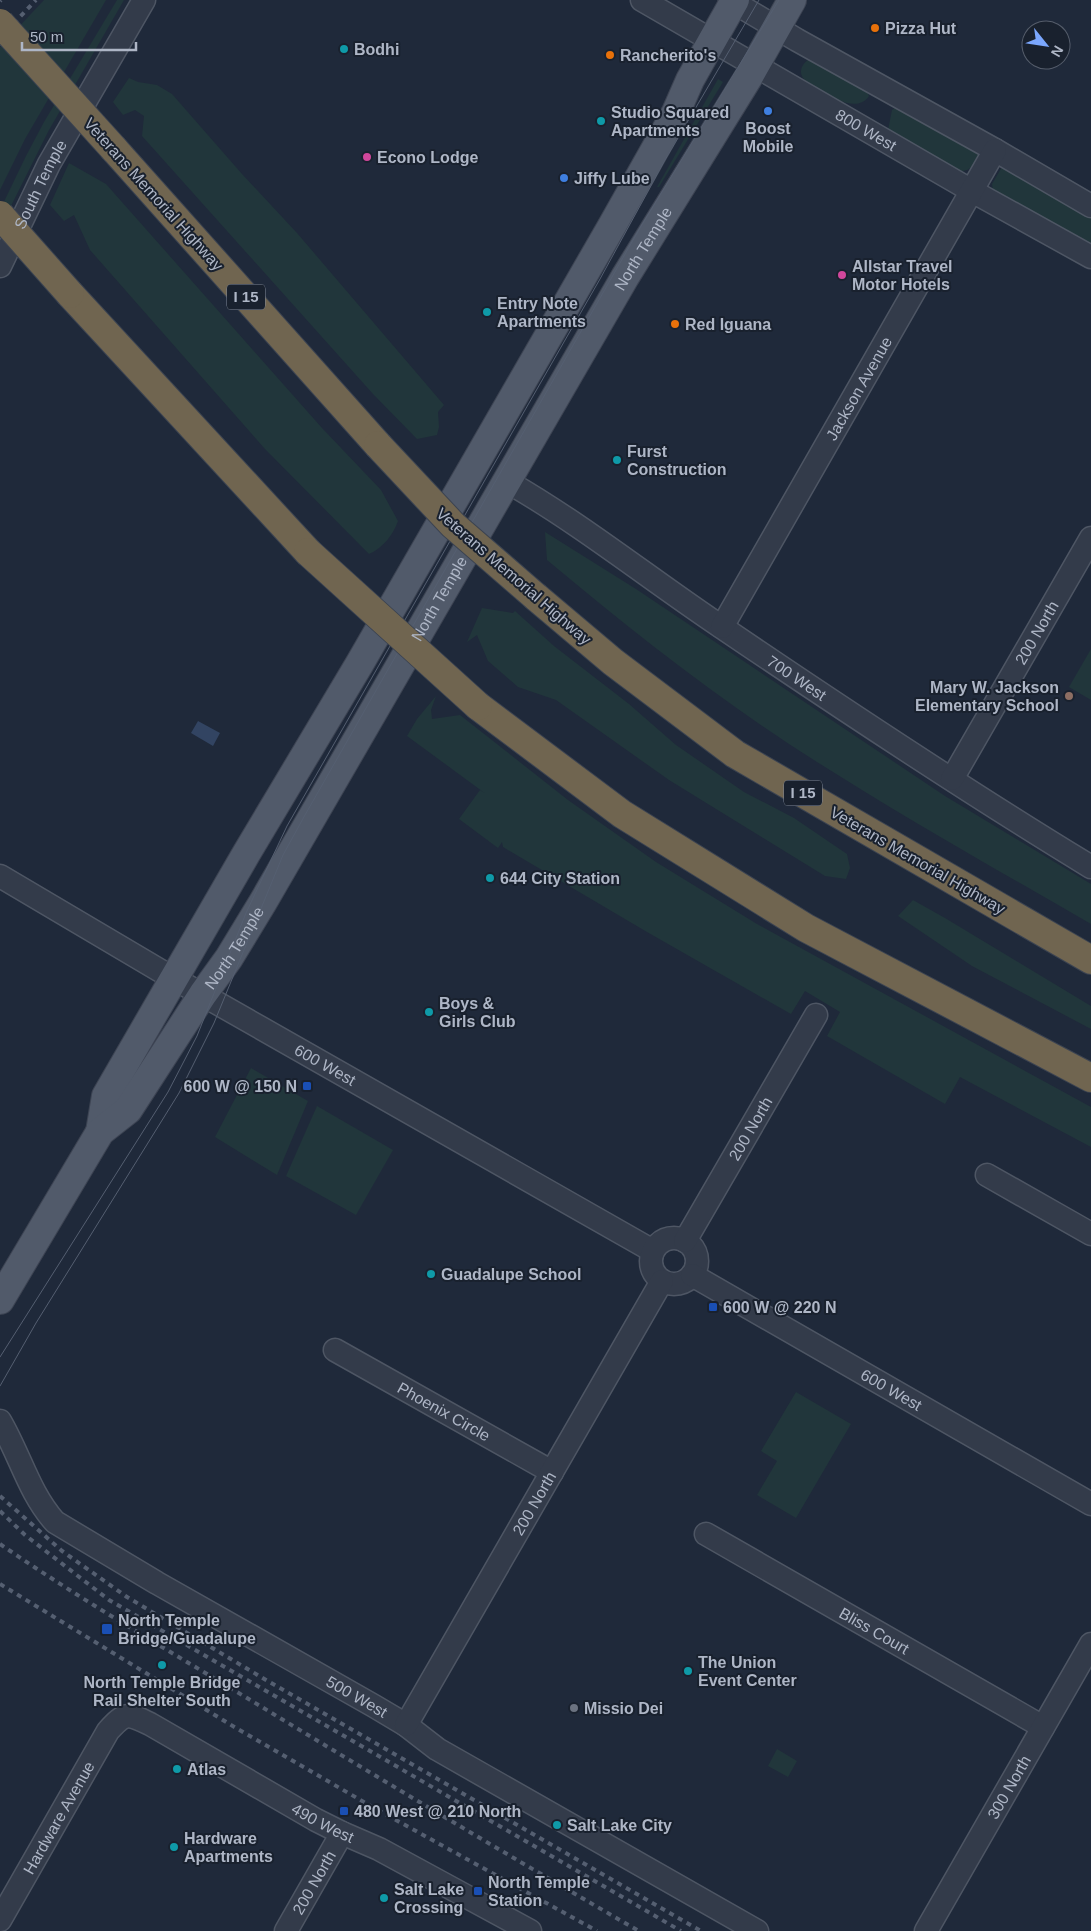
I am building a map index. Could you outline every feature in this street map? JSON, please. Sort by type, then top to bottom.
[{"type":"highway","name":"Veterans Memorial Highway","points":[[0,24],[378,445],[453,525],[613,662],[735,754],[1091,960]]},
{"type":"highway","points":[[0,215],[70,294],[308,552],[478,706],[622,814],[806,928],[1091,1078]]},
{"type":"main road","name":"North Temple","points":[[1,1298],[100,1132],[128,1110],[203,994],[229,958],[508,482],[625,277],[755,66],[792,0]]},
{"type":"main road","name":"North Temple","points":[[100,1132],[106,1096],[360,663],[613,224],[676,112],[690,80],[733,1]]},
{"type":"street","name":"South Temple","points":[[0,266],[37,187],[62,140],[144,0]]},
{"type":"street","name":"800 West","points":[[642,0],[972,191],[1091,257]]},
{"type":"street","points":[[733,1],[776,28],[995,150],[1091,206]]},
{"type":"street","name":"Jackson Avenue","points":[[722,627],[995,150]]},
{"type":"street","name":"700 West","points":[[508,482],[556,512],[722,627],[952,779],[1091,867]]},
{"type":"street","name":"200 North","points":[[952,779],[1091,538]]},
{"type":"street","name":"600 West","points":[[0,876],[174,978],[653,1251]]},
{"type":"street","name":"200 North","points":[[685,1241],[816,1015]]},
{"type":"street","points":[[988,1175],[1091,1234]]},
{"type":"street","points":[[672,1238],[685,1241],[693,1249],[697,1259],[695,1270],[692,1275],[681,1283],[675,1284],[662,1281],[653,1272],[651,1266],[653,1251],[660,1242],[672,1238]]},
{"type":"street","name":"600 West","points":[[692,1275],[1091,1504]]},
{"type":"street","name":"200 North","points":[[406,1725],[662,1281]]},
{"type":"street","name":"Phoenix Circle","points":[[336,1350],[552,1472]]},
{"type":"street","name":"500 West","points":[[0,1422],[16,1451],[35,1495],[43,1509],[55,1522],[157,1583],[406,1725],[437,1749],[757,1931]]},
{"type":"street","name":"Bliss Court","points":[[706,1534],[1043,1727]]},
{"type":"street","name":"300 North","points":[[926,1931],[1091,1644]]},
{"type":"street","name":"490 West","points":[[119,1718],[134,1716],[342,1833],[380,1849],[530,1931]]},
{"type":"street","name":"Hardware Avenue","points":[[0,1920],[108,1731],[119,1718]]},
{"type":"street","name":"200 North","points":[[286,1931],[342,1833]]},
{"type":"street","points":[[0,1929],[4,1931]]},
{"type":"green space","points":[[44,0],[106,0],[25,139],[0,190],[0,47]]},
{"type":"green space","points":[[117,0],[124,0],[49,130],[0,228],[0,210],[26,156],[44,122]]},
{"type":"green space","points":[[809,59],[863,85],[869,96],[864,101],[852,104],[838,100],[815,88],[803,78],[801,73],[801,69]]},
{"type":"green space","points":[[129,78],[138,82],[157,85],[172,94],[297,233],[444,405],[438,412],[439,427],[437,435],[417,439],[373,394],[142,136],[144,116],[135,110],[123,115],[113,102]]},
{"type":"green space","points":[[718,79],[723,82],[659,187],[657,187]]},
{"type":"green space","points":[[898,106],[980,150],[980,162],[967,170],[959,172],[888,130],[892,110]]},
{"type":"green space","points":[[69,163],[106,184],[322,428],[381,490],[398,521],[383,545],[369,554],[265,449],[90,250],[74,215],[64,221],[50,205]]},
{"type":"green space","points":[[1002,167],[1091,213],[1091,250],[993,192],[992,184]]},
{"type":"green space","points":[[545,532],[636,589],[945,796],[1091,884],[1091,924],[851,783],[712,691],[612,614],[547,560]]},
{"type":"green space","points":[[482,608],[513,613],[515,611],[554,646],[629,704],[676,745],[744,792],[794,818],[847,854],[850,868],[846,879],[825,876],[669,780],[556,700],[518,687],[488,661],[477,635],[467,642]]},
{"type":"green space","points":[[1091,649],[1091,700],[1069,687]]},
{"type":"green space","points":[[436,696],[431,710],[432,719],[460,715],[568,800],[656,862],[757,924],[1091,1107],[1091,1147],[960,1077],[945,1104],[827,1036],[840,1012],[805,991],[791,1014],[503,847],[502,842],[498,848],[459,819],[480,790],[486,794],[407,736],[417,719]]},
{"type":"green space","points":[[913,900],[1091,1006],[1091,1029],[972,966],[898,916]]},
{"type":"green space","points":[[251,1068],[308,1101],[277,1175],[215,1137]]},
{"type":"green space","points":[[317,1106],[393,1150],[356,1215],[286,1176]]},
{"type":"green space","points":[[796,1392],[851,1424],[796,1518],[757,1495],[777,1461],[761,1451]]},
{"type":"green space","points":[[777,1749],[797,1761],[788,1777],[768,1766]]},
{"type":"water","points":[[198,721],[220,733],[213,746],[191,733]]},
{"type":"tram line","points":[[0,1357],[168,1092],[197,1036],[246,913],[287,826],[600,279],[665,160],[759,0]]},
{"type":"tram line","points":[[0,1386],[36,1323],[179,1093],[214,1023],[283,855],[305,815],[640,228],[779,0]]},
{"type":"railway","points":[[0,38],[36,0]]},
{"type":"railway","points":[[0,1496],[62,1551],[127,1597],[266,1680],[701,1931]]},
{"type":"railway","points":[[0,1511],[25,1535],[109,1600],[681,1931]]},
{"type":"railway","points":[[0,1544],[153,1642],[442,1816],[639,1931]]},
{"type":"railway","points":[[0,1584],[236,1728],[376,1809],[597,1931]]},
{"type":"place","name":"Pizza Hut","points":[[875,28]]},
{"type":"place","name":"Bodhi","points":[[344,49]]},
{"type":"place","name":"Rancherito's","points":[[610,55]]},
{"type":"place","name":"Boost Mobile","points":[[768,111]]},
{"type":"place","name":"Studio Squared Apartments","points":[[601,121]]},
{"type":"place","name":"Econo Lodge","points":[[367,157]]},
{"type":"place","name":"Jiffy Lube","points":[[564,178]]},
{"type":"place","name":"Allstar Travel Motor Hotels","points":[[842,275]]},
{"type":"place","name":"Entry Note Apartments","points":[[487,312]]},
{"type":"place","name":"Red Iguana","points":[[675,324]]},
{"type":"place","name":"Furst Construction","points":[[617,460]]},
{"type":"place","name":"Mary W. Jackson Elementary School","points":[[1069,696]]},
{"type":"place","name":"644 City Station","points":[[490,878]]},
{"type":"place","name":"Boys & Girls Club","points":[[429,1012]]},
{"type":"place","name":"600 W @ 150 N","points":[[307,1086]]},
{"type":"place","name":"Guadalupe School","points":[[431,1274]]},
{"type":"place","name":"600 W @ 220 N","points":[[713,1307]]},
{"type":"place","name":"North Temple Bridge/Guadalupe","points":[[107,1629]]},
{"type":"place","name":"North Temple Bridge Rail Shelter South","points":[[162,1665]]},
{"type":"place","name":"The Union Event Center","points":[[688,1671]]},
{"type":"place","name":"Missio Dei","points":[[574,1708]]},
{"type":"place","name":"Atlas","points":[[177,1769]]},
{"type":"place","name":"480 West @ 210 North","points":[[344,1811]]},
{"type":"place","name":"Salt Lake City","points":[[557,1825]]},
{"type":"place","name":"Hardware Apartments","points":[[174,1847]]},
{"type":"place","name":"North Temple Station","points":[[478,1891]]},
{"type":"place","name":"Salt Lake Crossing","points":[[384,1898]]}]
